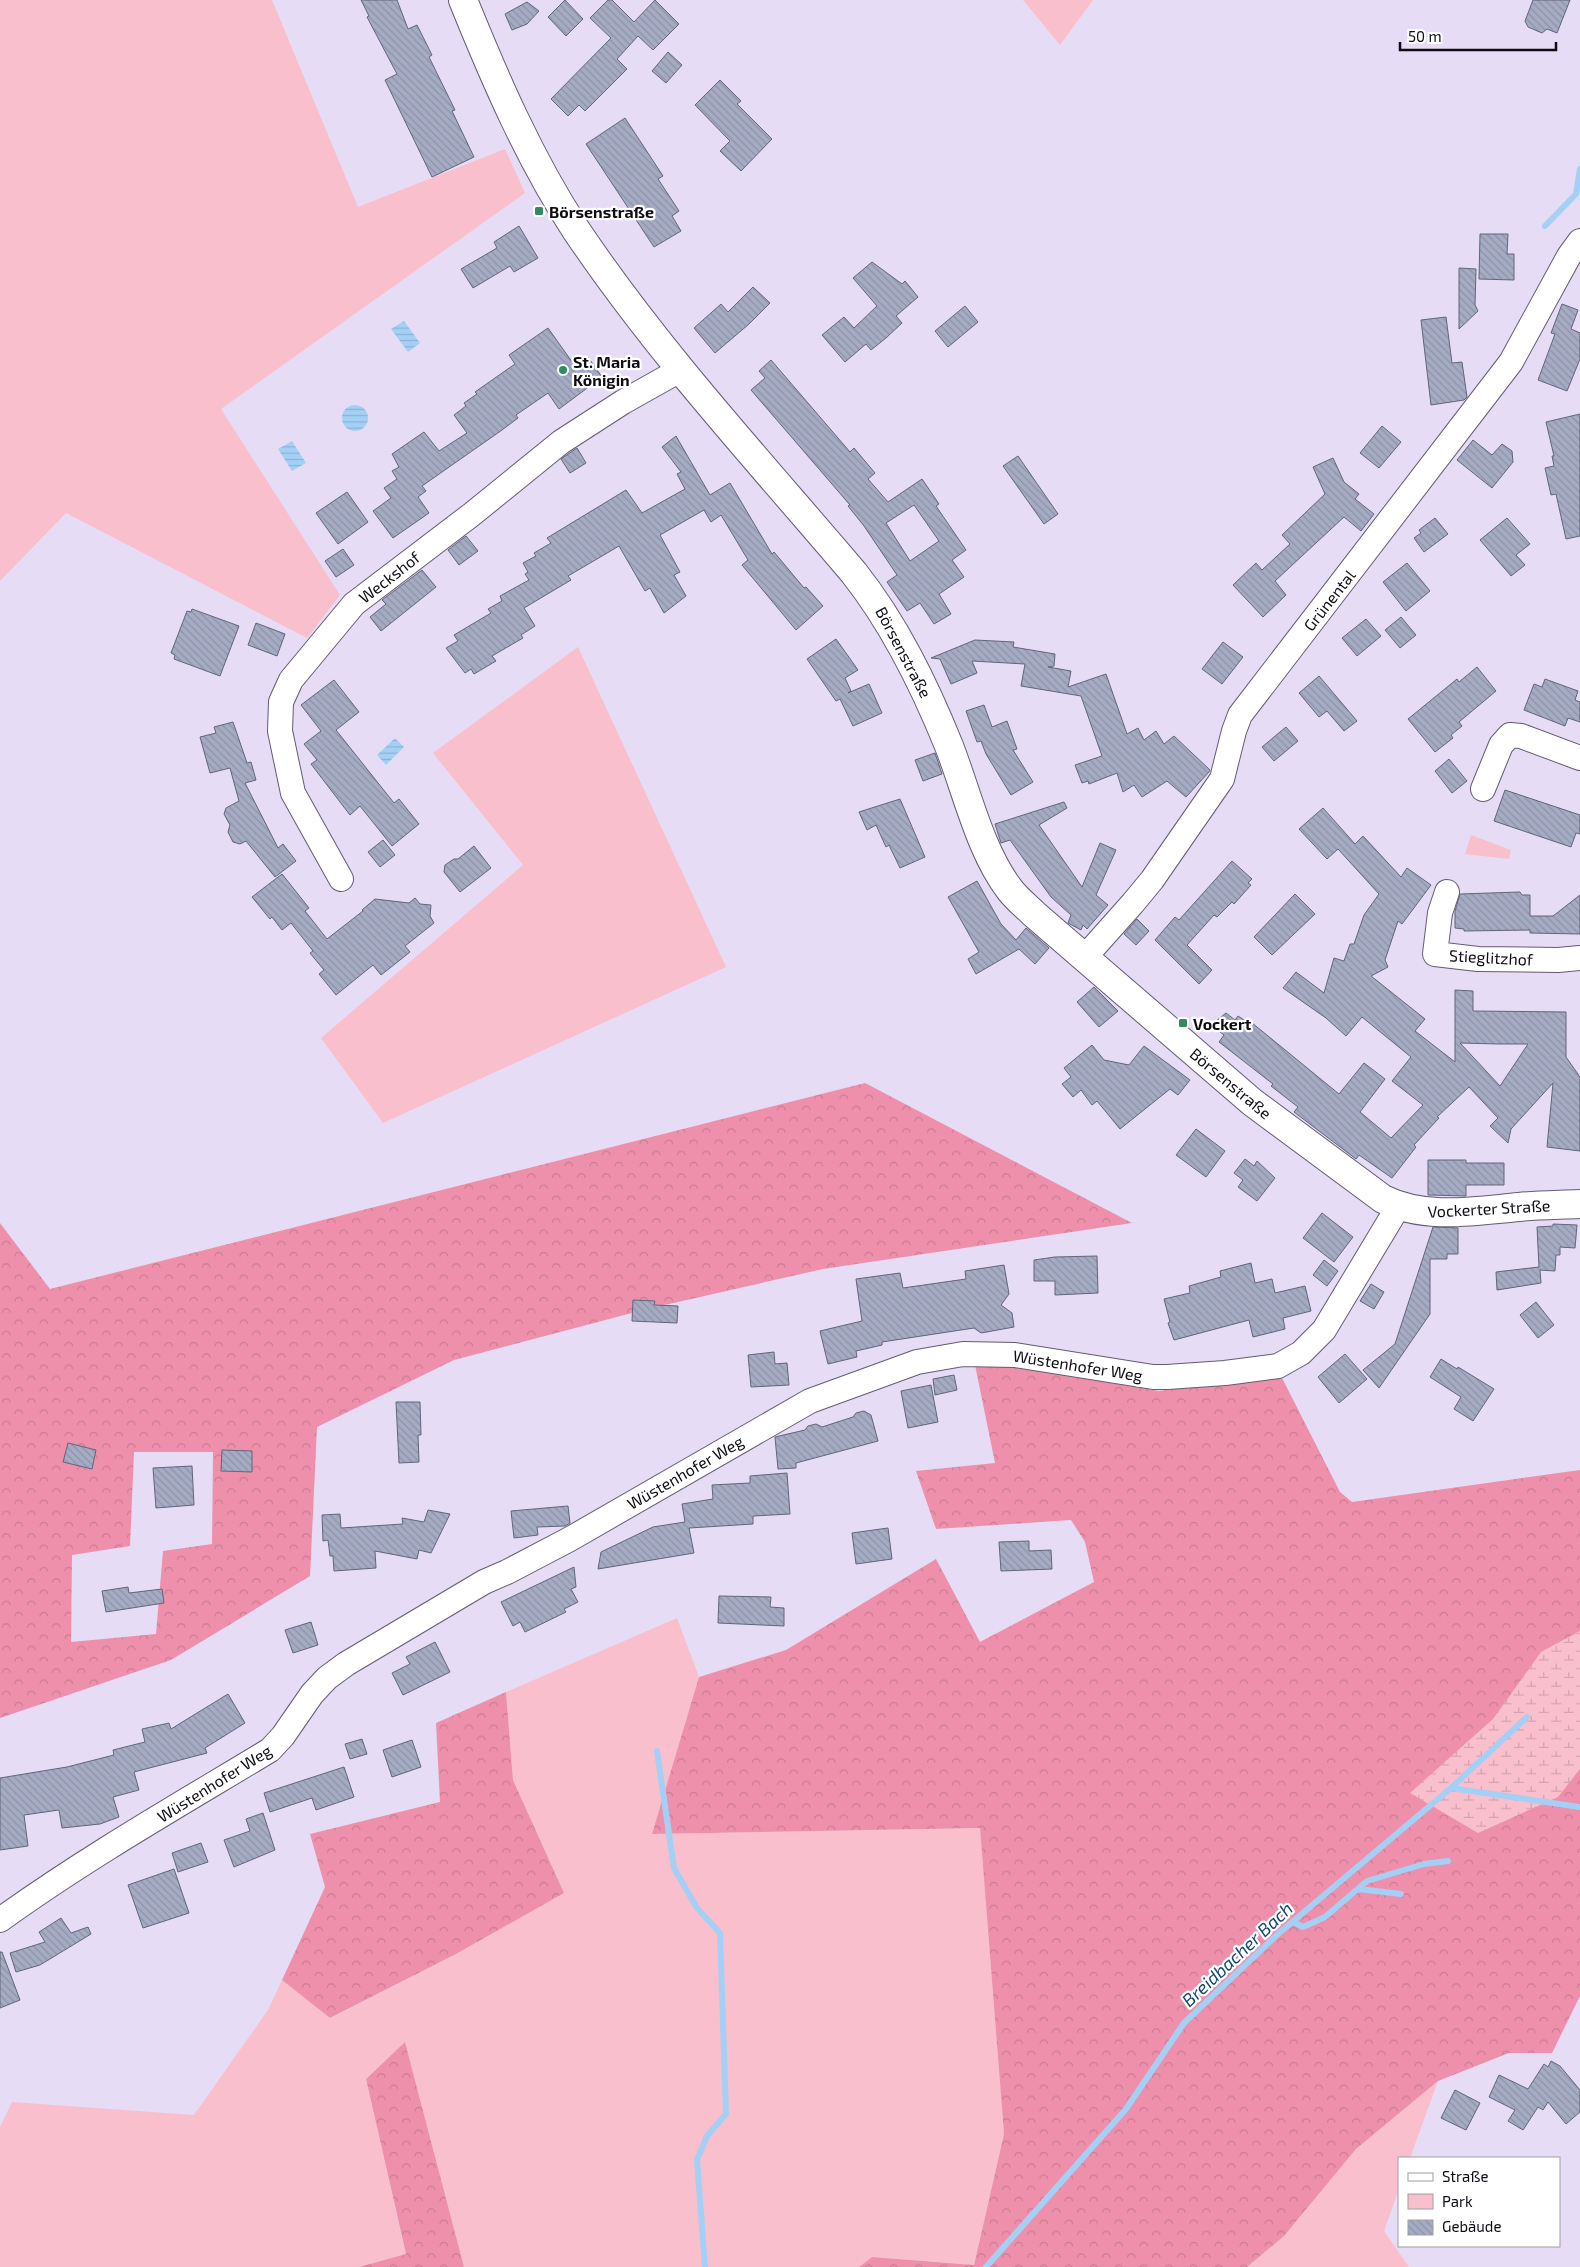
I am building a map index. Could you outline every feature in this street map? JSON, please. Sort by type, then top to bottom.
[{"type":"street","name":"Börsenstraße","points":[[463,0],[512,118],[576,230],[629,305],[680,370],[877,602],[894,628],[937,719],[989,855],[1010,890],[1084,958],[1252,1102],[1372,1193],[1398,1207]]},
{"type":"street","name":"Grünental","points":[[1084,958],[1152,880],[1222,779],[1240,715],[1511,362],[1580,241]]},
{"type":"street","name":"Weckshof","points":[[341,879],[293,793],[280,731],[281,702],[291,680],[348,610],[377,586],[471,516],[561,442],[623,402],[680,370]]},
{"type":"street","points":[[1483,789],[1501,745],[1510,735],[1521,736],[1580,758]]},
{"type":"street","name":"Stieglitzhof","points":[[1447,892],[1440,914],[1435,954],[1478,960],[1558,960],[1580,958]]},
{"type":"street","name":"Vockerter Straße","points":[[1398,1207],[1422,1212],[1444,1212],[1580,1204]]},
{"type":"street","name":"Wüstenhofer Weg","points":[[0,1920],[97,1855],[270,1750],[283,1736],[319,1686],[346,1664],[484,1582],[570,1539],[810,1401],[918,1362],[963,1354],[1015,1355],[1153,1376],[1225,1373],[1278,1366],[1302,1352],[1324,1330],[1398,1207]]},
{"type":"green space","points":[[0,0],[272,0],[358,207],[505,149],[525,193],[221,409],[340,595],[307,638],[66,513],[0,581]]},
{"type":"green space","points":[[1023,0],[1093,0],[1060,45]]},
{"type":"green space","points":[[578,647],[726,967],[383,1123],[321,1038],[523,865],[433,753]]},
{"type":"green space","points":[[1471,835],[1511,850],[1509,859],[1465,854]]},
{"type":"green space","points":[[865,1083],[1132,1223],[823,1269],[647,1309],[454,1360],[317,1427],[310,1576],[171,1660],[0,1718],[0,1223],[50,1289]],"holes":[[[134,1452],[213,1452],[212,1544],[163,1551],[156,1634],[71,1642],[72,1555],[130,1546]]]},
{"type":"green space","points":[[974,1360],[1159,1391],[1280,1374],[1340,1492],[1352,1502],[1580,1470],[1580,1996],[1552,2053],[1509,2053],[1438,2081],[1356,2149],[1284,2236],[1247,2267],[859,2267],[872,2257],[974,2265],[1004,2134],[980,1828],[652,1834],[699,1677],[786,1650],[936,1559],[980,1642],[1094,1582],[1085,1542],[1071,1520],[936,1529],[916,1471],[995,1463]]},
{"type":"green space","points":[[677,1618],[699,1677],[652,1834],[980,1828],[1004,2134],[974,2265],[872,2257],[859,2267],[464,2267],[405,2042],[366,2079],[406,2255],[359,2267],[0,2267],[0,2127],[12,2102],[194,2115],[268,2010],[282,1980],[331,2018],[456,1954],[564,1893],[513,1780],[506,1692]]},
{"type":"green space","points":[[1580,1631],[1580,1769],[1558,1797],[1478,1833],[1410,1793],[1493,1719],[1541,1652]]},
{"type":"green space","points":[[506,1692],[513,1780],[564,1893],[456,1954],[330,2018],[282,1980],[325,1887],[310,1834],[440,1802],[436,1723]]},
{"type":"green space","points":[[405,2042],[464,2267],[359,2267],[406,2254],[366,2079]]},
{"type":"green space","points":[[1438,2081],[1410,2157],[1398,2157],[1398,2192],[1384,2231],[1409,2267],[1247,2267],[1284,2236],[1356,2149]]},
{"type":"water","points":[[404,321],[420,343],[408,352],[391,329]]},
{"type":"water","points":[[355,405],[364,409],[368,418],[364,427],[355,431],[346,427],[342,418],[346,409]]},
{"type":"water","points":[[292,441],[306,463],[292,471],[278,449]]},
{"type":"water","points":[[395,738],[404,747],[386,765],[377,755]]},
{"type":"building","points":[[361,0],[397,0],[408,29],[417,25],[432,55],[429,57],[455,110],[452,111],[474,157],[432,177],[385,80],[397,74],[367,17],[369,16]]},
{"type":"building","points":[[565,0],[583,19],[566,36],[548,17]]},
{"type":"building","points":[[608,0],[612,0],[634,22],[655,0],[679,24],[653,50],[638,36],[617,59],[627,69],[585,111],[579,105],[568,116],[551,99],[611,38],[590,18]]},
{"type":"building","points":[[1533,0],[1570,0],[1557,33],[1547,29],[1542,33],[1528,27],[1525,21]]},
{"type":"building","points":[[527,2],[539,11],[527,24],[512,30],[505,14]]},
{"type":"building","points":[[668,52],[682,65],[666,83],[652,71]]},
{"type":"building","points":[[720,80],[741,101],[737,104],[772,139],[741,171],[720,151],[730,141],[695,105]]},
{"type":"building","points":[[625,118],[663,176],[658,179],[679,211],[672,216],[681,231],[654,247],[586,144]]},
{"type":"building","points":[[519,226],[538,258],[514,272],[510,266],[473,288],[461,269],[497,248],[494,242]]},
{"type":"building","points":[[1480,234],[1508,234],[1507,254],[1514,254],[1514,280],[1479,279]]},
{"type":"building","points":[[872,262],[902,284],[905,281],[918,297],[896,316],[902,323],[886,338],[871,350],[866,344],[845,362],[822,335],[844,317],[854,328],[877,306],[853,278]]},
{"type":"building","points":[[1459,268],[1476,269],[1475,305],[1478,311],[1459,329]]},
{"type":"building","points":[[753,287],[770,303],[715,353],[694,328],[721,304],[728,312]]},
{"type":"building","points":[[1562,304],[1578,310],[1571,329],[1580,333],[1580,359],[1567,391],[1538,380],[1555,334],[1551,333]]},
{"type":"building","points":[[965,306],[978,322],[948,347],[935,331]]},
{"type":"building","points":[[1446,317],[1452,363],[1462,362],[1467,397],[1464,400],[1431,405],[1421,320]]},
{"type":"building","points":[[548,328],[575,366],[588,357],[602,377],[559,409],[548,393],[516,415],[518,418],[502,430],[422,486],[426,491],[418,497],[429,513],[393,538],[373,511],[391,498],[384,488],[397,479],[392,471],[399,467],[392,454],[424,432],[439,451],[467,433],[454,415],[466,406],[464,403],[477,394],[475,392],[515,364],[509,355]]},
{"type":"building","points":[[771,360],[850,452],[854,448],[875,473],[868,479],[888,502],[922,479],[939,504],[936,506],[966,550],[952,560],[964,577],[939,594],[951,614],[934,624],[920,603],[907,611],[887,582],[897,575],[848,506],[850,505],[751,390],[765,378],[759,371]],"holes":[[[914,505],[939,541],[910,561],[886,523]]]},
{"type":"building","points":[[1580,414],[1580,536],[1566,539],[1556,494],[1551,495],[1545,468],[1554,466],[1552,456],[1554,456],[1546,422]]},
{"type":"building","points":[[1382,426],[1401,442],[1379,468],[1360,453]]},
{"type":"building","points":[[676,436],[710,495],[730,483],[772,554],[774,552],[804,588],[806,587],[823,606],[796,630],[742,565],[748,560],[721,515],[711,522],[704,510],[660,535],[680,572],[674,575],[686,596],[664,613],[650,588],[645,591],[619,546],[568,576],[571,580],[524,608],[535,626],[521,635],[523,638],[492,656],[496,661],[474,674],[471,669],[465,673],[446,648],[458,641],[454,635],[491,613],[488,609],[502,601],[500,596],[529,580],[525,574],[528,572],[523,563],[536,556],[534,553],[551,543],[547,538],[626,490],[642,513],[685,489],[677,474],[681,472],[662,447]]},
{"type":"building","points":[[1473,440],[1492,455],[1502,444],[1512,451],[1513,462],[1492,488],[1457,460]]},
{"type":"building","points":[[577,448],[586,463],[570,473],[561,459]]},
{"type":"building","points":[[1018,456],[1058,514],[1044,524],[1003,466]]},
{"type":"building","points":[[1333,458],[1344,482],[1359,494],[1355,499],[1374,514],[1361,531],[1344,517],[1275,581],[1286,595],[1263,617],[1233,585],[1256,563],[1262,570],[1290,544],[1282,535],[1325,494],[1313,467]]},
{"type":"building","points":[[347,492],[368,522],[338,544],[316,513]]},
{"type":"building","points":[[1435,518],[1448,534],[1424,552],[1414,538],[1421,533],[1419,530]]},
{"type":"building","points":[[1507,518],[1530,544],[1516,555],[1525,565],[1511,576],[1480,540]]},
{"type":"building","points":[[466,536],[478,551],[459,565],[448,550]]},
{"type":"building","points":[[343,549],[354,565],[336,577],[325,561]]},
{"type":"building","points":[[1407,563],[1430,591],[1406,611],[1383,582]]},
{"type":"building","points":[[422,570],[436,587],[381,631],[370,617],[386,604],[382,600]]},
{"type":"building","points":[[192,609],[239,626],[220,676],[174,659],[175,655],[171,653],[187,611],[191,612]]},
{"type":"building","points":[[1401,617],[1416,635],[1400,648],[1385,630]]},
{"type":"building","points":[[1366,619],[1381,636],[1357,656],[1342,638]]},
{"type":"building","points":[[256,623],[285,634],[277,656],[248,645]]},
{"type":"building","points":[[836,639],[858,670],[845,678],[851,691],[848,693],[869,684],[882,713],[853,726],[840,699],[836,701],[807,659]]},
{"type":"building","points":[[975,640],[1014,642],[1013,647],[1055,654],[1054,666],[1048,667],[1071,671],[1068,687],[1106,674],[1127,734],[1138,728],[1144,740],[1156,731],[1164,744],[1174,736],[1210,770],[1209,772],[1186,797],[1167,781],[1142,797],[1134,785],[1123,792],[1117,773],[1089,784],[1088,781],[1082,783],[1075,765],[1102,756],[1081,696],[1021,686],[1025,664],[972,661],[977,673],[951,684],[940,659],[931,658]]},
{"type":"building","points":[[1223,642],[1243,657],[1222,684],[1202,669]]},
{"type":"building","points":[[1477,667],[1496,691],[1459,722],[1462,726],[1451,735],[1453,738],[1435,752],[1408,719],[1457,679],[1459,682]]},
{"type":"building","points":[[1319,676],[1357,721],[1344,731],[1327,711],[1319,717],[1299,693]]},
{"type":"building","points":[[1545,679],[1578,691],[1575,700],[1580,702],[1580,722],[1568,718],[1565,726],[1524,710],[1534,684],[1542,687]]},
{"type":"building","points":[[334,680],[359,712],[336,730],[394,803],[399,799],[419,824],[392,846],[360,806],[350,815],[311,764],[317,760],[304,744],[321,731],[301,705]]},
{"type":"building","points":[[984,705],[992,727],[1007,721],[1017,749],[1013,750],[1033,782],[1011,795],[986,754],[981,741],[977,742],[966,711]]},
{"type":"building","points":[[233,722],[247,763],[251,762],[256,780],[245,783],[278,848],[283,844],[296,861],[275,877],[246,841],[240,844],[233,842],[228,832],[230,825],[224,814],[226,808],[239,801],[230,768],[210,773],[200,737],[216,733],[214,727]]},
{"type":"building","points":[[1286,727],[1298,741],[1274,761],[1262,747]]},
{"type":"building","points":[[935,753],[942,774],[923,781],[915,760]]},
{"type":"building","points":[[1449,759],[1467,781],[1452,793],[1435,771]]},
{"type":"building","points":[[1505,790],[1580,815],[1580,834],[1576,833],[1571,847],[1494,821]]},
{"type":"building","points":[[900,799],[925,857],[900,868],[889,845],[886,847],[876,825],[867,830],[859,812]]},
{"type":"building","points":[[1064,802],[1067,808],[1039,825],[1082,887],[1100,843],[1116,850],[1096,895],[1108,905],[1087,929],[1083,925],[1081,930],[1068,923],[1071,915],[1051,897],[1010,840],[1001,843],[995,824]]},
{"type":"building","points":[[1323,808],[1355,844],[1363,836],[1401,877],[1407,868],[1431,885],[1402,924],[1398,921],[1385,960],[1388,967],[1371,976],[1425,1019],[1415,1031],[1455,1062],[1455,990],[1473,991],[1473,1011],[1566,1012],[1566,1057],[1580,1077],[1580,1151],[1547,1147],[1553,1083],[1511,1129],[1508,1143],[1490,1126],[1498,1118],[1469,1087],[1437,1117],[1439,1118],[1414,1145],[1416,1147],[1392,1178],[1359,1155],[1356,1159],[1294,1112],[1298,1107],[1271,1086],[1273,1084],[1219,1042],[1224,1035],[1211,1025],[1226,1013],[1235,1020],[1238,1016],[1244,1020],[1246,1018],[1339,1094],[1364,1063],[1385,1079],[1360,1112],[1391,1138],[1423,1105],[1392,1081],[1411,1057],[1362,1017],[1346,1036],[1326,1018],[1283,988],[1296,972],[1324,993],[1334,958],[1344,961],[1350,944],[1354,944],[1364,915],[1379,894],[1338,849],[1327,859],[1299,829]],"holes":[[[1460,1043],[1528,1044],[1500,1086]]]},
{"type":"building","points":[[383,840],[395,855],[380,867],[368,852]]},
{"type":"building","points":[[474,846],[491,868],[460,892],[444,872],[445,865],[454,859],[458,859]]},
{"type":"building","points":[[1232,861],[1252,879],[1248,883],[1251,885],[1234,904],[1232,902],[1217,917],[1214,915],[1187,945],[1212,970],[1199,984],[1155,940],[1175,917],[1179,920]]},
{"type":"building","points":[[282,874],[309,908],[305,911],[327,939],[363,911],[375,899],[409,903],[415,898],[420,904],[431,905],[430,916],[434,923],[405,946],[410,952],[381,975],[373,965],[336,995],[319,974],[324,970],[310,953],[313,951],[291,923],[282,930],[252,897]]},
{"type":"building","points":[[977,881],[1001,924],[1016,940],[1026,928],[1049,948],[1035,964],[1019,949],[976,974],[968,959],[979,952],[948,897]]},
{"type":"building","points":[[1520,892],[1522,895],[1530,895],[1530,916],[1553,916],[1580,895],[1580,934],[1530,933],[1530,930],[1464,931],[1464,929],[1455,928],[1455,911],[1460,894]]},
{"type":"building","points":[[1295,894],[1315,914],[1272,955],[1254,937]]},
{"type":"building","points":[[1137,919],[1149,931],[1136,945],[1124,934]]},
{"type":"building","points":[[1094,987],[1118,1011],[1099,1027],[1077,1002]]},
{"type":"building","points":[[1092,1045],[1104,1060],[1129,1065],[1144,1046],[1190,1080],[1178,1095],[1170,1089],[1120,1129],[1097,1101],[1092,1105],[1081,1090],[1073,1097],[1062,1084],[1071,1077],[1064,1068]]},
{"type":"building","points":[[1196,1129],[1225,1151],[1206,1177],[1176,1155]]},
{"type":"building","points":[[1245,1159],[1254,1166],[1257,1161],[1275,1178],[1257,1201],[1238,1187],[1243,1180],[1234,1173]]},
{"type":"building","points":[[1428,1160],[1504,1163],[1504,1185],[1466,1185],[1466,1196],[1428,1195]]},
{"type":"building","points":[[1322,1213],[1353,1237],[1334,1262],[1303,1238]]},
{"type":"building","points":[[1553,1224],[1577,1225],[1575,1248],[1560,1247],[1560,1255],[1556,1255],[1555,1271],[1540,1270],[1541,1283],[1497,1290],[1496,1272],[1539,1267],[1537,1227],[1553,1226]]},
{"type":"building","points":[[1433,1227],[1458,1228],[1458,1254],[1447,1254],[1447,1259],[1430,1259],[1430,1314],[1379,1388],[1363,1370],[1395,1344]]},
{"type":"building","points":[[1097,1256],[1098,1293],[1055,1295],[1055,1281],[1034,1281],[1034,1260],[1055,1257]]},
{"type":"building","points":[[1324,1260],[1338,1271],[1327,1286],[1313,1275]]},
{"type":"building","points":[[1251,1263],[1255,1283],[1272,1279],[1275,1293],[1305,1286],[1311,1311],[1283,1318],[1285,1329],[1253,1337],[1249,1320],[1174,1340],[1168,1323],[1170,1322],[1164,1299],[1190,1293],[1189,1286],[1221,1277],[1220,1271]]},
{"type":"building","points":[[1004,1265],[1009,1294],[1001,1305],[1012,1313],[1014,1327],[981,1333],[974,1328],[882,1342],[882,1345],[856,1351],[857,1357],[828,1364],[820,1331],[862,1321],[856,1279],[900,1273],[903,1288],[966,1279],[965,1271]]},
{"type":"building","points":[[1371,1284],[1384,1292],[1374,1309],[1360,1301]]},
{"type":"building","points":[[633,1300],[655,1301],[654,1305],[678,1306],[677,1323],[632,1321]]},
{"type":"building","points":[[1536,1302],[1554,1325],[1538,1338],[1520,1315]]},
{"type":"building","points":[[774,1352],[775,1364],[787,1363],[789,1385],[751,1387],[748,1355]]},
{"type":"building","points":[[1345,1354],[1367,1379],[1339,1403],[1318,1377]]},
{"type":"building","points":[[1441,1359],[1494,1389],[1473,1421],[1454,1409],[1461,1397],[1430,1377]]},
{"type":"building","points":[[954,1375],[957,1390],[935,1395],[933,1379]]},
{"type":"building","points":[[931,1385],[938,1422],[908,1428],[901,1391]]},
{"type":"building","points":[[396,1402],[420,1402],[421,1435],[418,1435],[419,1462],[399,1463]]},
{"type":"building","points":[[864,1411],[871,1415],[878,1441],[796,1463],[796,1468],[778,1469],[775,1437],[805,1430],[808,1426],[816,1424],[822,1427],[853,1417],[856,1413]]},
{"type":"building","points":[[68,1443],[96,1450],[92,1469],[63,1462]]},
{"type":"building","points":[[222,1450],[252,1451],[252,1472],[221,1471]]},
{"type":"building","points":[[192,1466],[194,1505],[156,1508],[153,1468]]},
{"type":"building","points":[[787,1473],[790,1514],[753,1516],[753,1524],[689,1528],[694,1553],[598,1569],[601,1552],[653,1527],[685,1522],[682,1504],[713,1499],[712,1485],[750,1483],[750,1476]]},
{"type":"building","points":[[568,1506],[570,1523],[565,1526],[537,1527],[538,1535],[514,1538],[511,1511]]},
{"type":"building","points":[[428,1510],[450,1514],[431,1553],[419,1550],[417,1559],[375,1551],[376,1568],[334,1571],[333,1556],[330,1556],[328,1540],[323,1541],[322,1515],[340,1514],[341,1528],[403,1524],[402,1518],[424,1522]]},
{"type":"building","points":[[888,1528],[892,1559],[856,1564],[852,1533]]},
{"type":"building","points":[[1029,1541],[1029,1551],[1051,1550],[1052,1569],[1001,1571],[999,1542]]},
{"type":"building","points":[[574,1567],[576,1587],[571,1589],[578,1602],[564,1609],[566,1612],[525,1632],[520,1622],[513,1626],[501,1602]]},
{"type":"building","points":[[128,1587],[129,1593],[162,1589],[164,1603],[106,1612],[102,1591]]},
{"type":"building","points":[[719,1596],[771,1597],[770,1607],[784,1608],[784,1626],[718,1623]]},
{"type":"building","points":[[311,1622],[318,1645],[293,1653],[285,1630]]},
{"type":"building","points":[[435,1642],[450,1672],[403,1695],[392,1673],[410,1664],[406,1657]]},
{"type":"building","points":[[228,1694],[245,1723],[205,1748],[207,1753],[134,1772],[139,1790],[113,1797],[119,1817],[100,1824],[62,1828],[59,1810],[24,1815],[28,1846],[0,1850],[0,1778],[67,1767],[114,1755],[113,1750],[145,1742],[142,1729],[169,1723],[171,1729]]},
{"type":"building","points":[[362,1739],[367,1754],[350,1759],[345,1744]]},
{"type":"building","points":[[412,1740],[421,1767],[392,1777],[383,1750]]},
{"type":"building","points":[[344,1767],[354,1797],[316,1810],[312,1798],[270,1812],[264,1793]]},
{"type":"building","points":[[263,1813],[275,1850],[234,1867],[224,1840],[250,1831],[246,1819]]},
{"type":"building","points":[[201,1843],[208,1862],[178,1872],[172,1853]]},
{"type":"building","points":[[174,1869],[189,1913],[143,1928],[128,1885]]},
{"type":"building","points":[[61,1918],[71,1933],[88,1927],[91,1934],[40,1965],[16,1972],[10,1953],[45,1942],[39,1932]]},
{"type":"building","points":[[0,1952],[2,1952],[20,2000],[0,2008]]},
{"type":"building","points":[[1551,2061],[1560,2066],[1580,2090],[1580,2112],[1566,2124],[1548,2102],[1543,2110],[1538,2107],[1523,2130],[1508,2121],[1515,2110],[1489,2097],[1499,2075],[1528,2089],[1544,2064],[1548,2067]]},
{"type":"building","points":[[1455,2090],[1480,2103],[1466,2130],[1441,2118]]},
{"type":"waterway","points":[[1545,226],[1576,194],[1580,169]]},
{"type":"waterway","points":[[1451,1788],[1527,1717]]},
{"type":"waterway","points":[[657,1751],[674,1868],[697,1908],[720,1933],[726,2114],[707,2136],[697,2160],[705,2267]]},
{"type":"waterway","name":"Breidbacher Bach","points":[[986,2267],[1126,2109],[1184,2023],[1278,1934],[1451,1788],[1580,1807]]},
{"type":"waterway","points":[[1293,1922],[1303,1927],[1325,1917],[1367,1881],[1424,1864],[1448,1861]]},
{"type":"waterway","points":[[1358,1889],[1401,1894]]},
{"type":"place","name":"Börsenstraße","points":[[539,211]]},
{"type":"place","name":"St. Maria Königin","points":[[563,370]]},
{"type":"place","name":"Vockert","points":[[1183,1023]]}]
